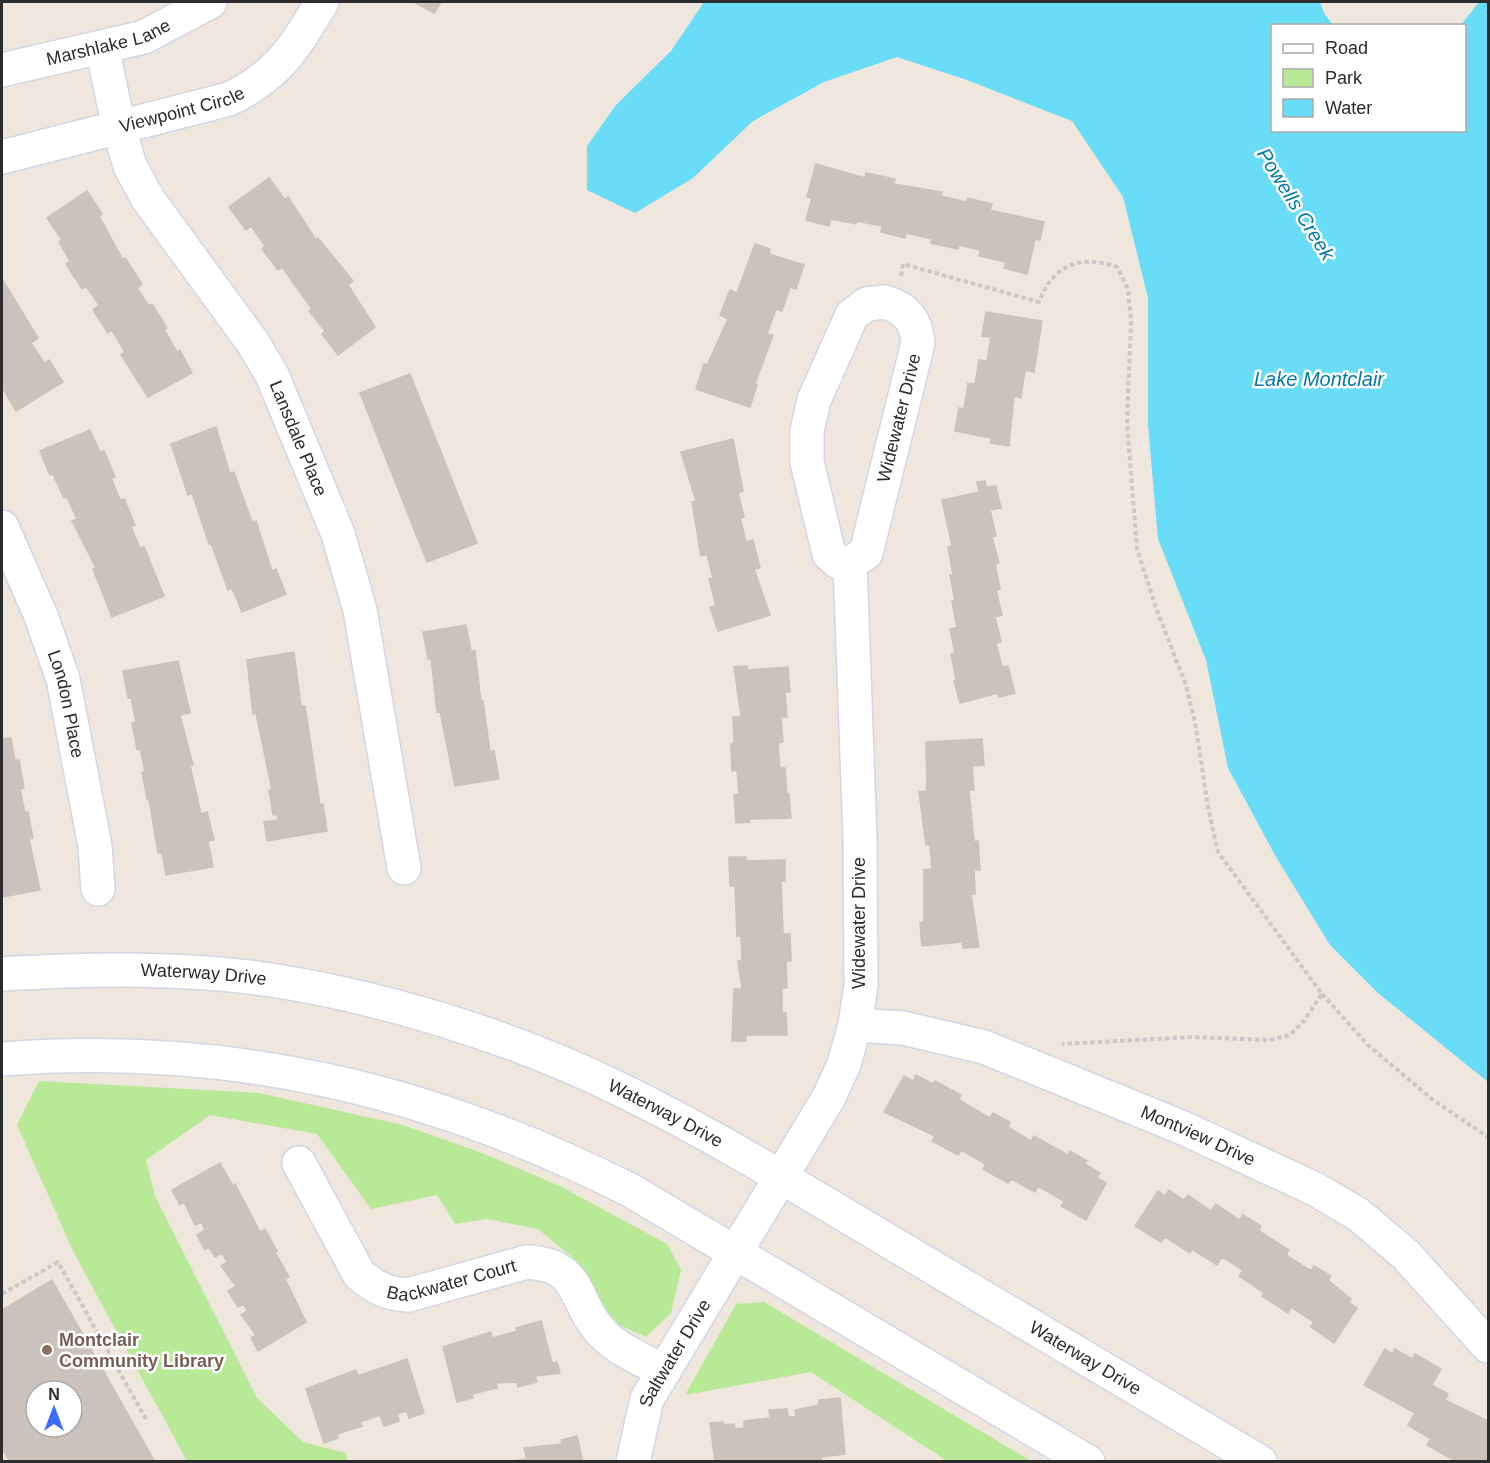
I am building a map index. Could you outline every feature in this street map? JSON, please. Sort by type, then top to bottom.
[{"type":"street","name":"Marshlake Lane","points":[[2,70],[144,37],[210,2]]},
{"type":"street","name":"Viewpoint Circle","points":[[2,157],[229,99],[251,88],[270,74],[295,48],[322,2]]},
{"type":"street","name":"Lansdale Place","points":[[102,46],[119,128],[130,166],[148,199],[253,343],[272,375],[338,534],[360,610],[404,868]]},
{"type":"street","points":[[850,563],[838,562],[829,554],[807,462],[807,431],[814,400],[852,315],[867,304],[885,302],[894,304]]},
{"type":"street","name":"Widewater Drive","points":[[736,1253],[830,1097],[844,1064],[855,1025],[861,985],[861,962],[850,563],[866,553],[918,343],[917,328],[911,317],[894,304]]},
{"type":"street","name":"London Place","points":[[2,528],[41,616],[63,680],[95,846],[98,889]]},
{"type":"street","name":"Waterway Drive","points":[[2,974],[95,969],[177,970],[259,978],[340,994],[419,1014],[521,1048],[610,1084],[781,1178],[1260,1461]]},
{"type":"street","name":"Montview Drive","points":[[855,1025],[903,1028],[984,1047],[1181,1127],[1315,1188],[1359,1215],[1406,1255],[1488,1346]]},
{"type":"street","points":[[2,1059],[47,1056],[150,1056],[231,1062],[312,1076],[425,1105],[474,1121],[568,1160],[630,1190],[1088,1461]]},
{"type":"street","name":"Backwater Court","points":[[299,1163],[359,1274],[374,1287],[392,1294],[408,1295],[527,1262],[544,1263],[558,1268],[571,1280],[587,1314],[604,1336],[626,1352],[664,1371]]},
{"type":"street","name":"Saltwater Drive","points":[[633,1461],[647,1399],[736,1253]]},
{"type":"path","points":[[894,304],[903,264],[1039,302],[1048,281],[1059,271],[1080,263],[1100,261],[1117,267],[1128,289],[1131,322],[1127,423],[1137,549],[1188,694],[1218,852],[1322,994],[1368,1045],[1433,1100],[1488,1137]]},
{"type":"path","points":[[1053,1045],[1086,1040],[1192,1037],[1269,1040],[1290,1035],[1304,1022],[1322,994]]},
{"type":"path","points":[[2,1294],[58,1262],[147,1421]]},
{"type":"green space","points":[[39,1081],[259,1093],[403,1125],[482,1153],[560,1186],[667,1244],[681,1270],[671,1313],[646,1337],[610,1321],[577,1261],[538,1229],[487,1219],[455,1224],[437,1195],[371,1209],[317,1134],[210,1115],[146,1160],[155,1196],[257,1398],[303,1442],[346,1453],[347,1461],[187,1461],[74,1253],[17,1125]]},
{"type":"green space","points":[[764,1302],[1031,1461],[947,1461],[811,1372],[685,1395],[736,1304]]},
{"type":"water","name":"Lake Montclair","points":[[704,2],[1320,2],[1324,13],[1332,24],[1271,24],[1271,132],[1466,132],[1466,24],[1462,24],[1479,2],[1488,2],[1488,1082],[1378,993],[1330,945],[1276,857],[1228,768],[1206,660],[1158,539],[1148,425],[1148,298],[1123,197],[1072,121],[967,80],[897,57],[824,82],[753,121],[693,178],[635,213],[587,190],[587,146],[616,105],[671,51]]},
{"type":"building","points":[[414,2],[441,2],[434,13]]},
{"type":"building","points":[[816,164],[865,178],[866,173],[895,179],[894,184],[942,192],[941,196],[966,202],[968,198],[992,204],[990,210],[1044,222],[1040,240],[1035,239],[1027,274],[1004,268],[1006,262],[979,256],[980,250],[959,245],[958,249],[931,243],[932,239],[906,233],[905,238],[881,232],[882,226],[831,219],[829,226],[806,220],[812,198],[807,197]]},
{"type":"building","points":[[269,178],[285,200],[288,197],[316,240],[318,238],[353,281],[348,285],[375,327],[338,355],[322,334],[325,331],[309,311],[312,309],[282,267],[278,270],[262,249],[265,246],[251,226],[246,230],[229,207]]},
{"type":"building","points":[[87,191],[102,214],[99,216],[123,260],[125,258],[142,284],[137,288],[149,306],[152,304],[167,328],[164,329],[177,352],[180,350],[192,373],[148,397],[121,355],[125,352],[112,330],[108,333],[93,310],[99,305],[86,286],[82,289],[66,264],[70,261],[59,242],[62,240],[47,218]]},
{"type":"building","points":[[755,244],[770,249],[769,254],[804,265],[796,289],[790,287],[782,311],[776,309],[767,334],[773,335],[755,384],[757,385],[750,407],[696,389],[704,364],[707,365],[728,319],[720,315],[730,290],[737,293]]},
{"type":"building","points":[[2,279],[38,338],[31,343],[44,363],[49,360],[63,382],[16,411],[2,387]]},
{"type":"building","points":[[986,312],[1042,321],[1034,372],[1025,370],[1021,398],[1014,396],[1009,446],[991,443],[991,438],[955,431],[959,408],[964,409],[968,383],[975,384],[979,360],[987,361],[991,337],[982,336]]},
{"type":"building","points":[[410,374],[477,543],[427,562],[360,393]]},
{"type":"building","points":[[216,427],[230,474],[234,472],[252,522],[256,521],[272,571],[276,569],[286,594],[242,612],[232,588],[228,590],[211,543],[209,544],[192,493],[188,495],[171,444]]},
{"type":"building","points":[[90,430],[100,452],[104,451],[115,477],[111,478],[120,500],[124,499],[135,525],[131,527],[140,548],[144,547],[164,596],[112,617],[93,569],[96,568],[72,521],[77,519],[53,474],[50,475],[40,451]]},
{"type":"building","points":[[733,439],[743,491],[738,493],[744,517],[740,518],[746,542],[753,540],[760,568],[754,569],[770,615],[718,631],[710,607],[716,606],[709,579],[713,578],[707,554],[701,556],[692,502],[696,501],[681,452]]},
{"type":"building","points":[[985,481],[986,487],[996,486],[1001,508],[990,510],[996,536],[992,537],[999,563],[995,564],[1000,589],[996,590],[1002,615],[995,617],[1001,642],[996,643],[1002,667],[1008,666],[1015,693],[999,697],[998,693],[960,703],[954,681],[956,680],[951,654],[955,653],[950,629],[957,627],[952,601],[955,601],[948,547],[952,546],[942,500],[979,492],[977,482]]},
{"type":"building","points":[[466,625],[471,651],[475,651],[490,752],[494,751],[499,779],[455,786],[440,711],[437,712],[431,658],[428,659],[423,632]]},
{"type":"building","points":[[294,652],[301,706],[305,706],[320,805],[323,804],[327,831],[267,841],[264,822],[278,820],[277,814],[273,815],[269,790],[272,790],[256,713],[253,714],[247,660]]},
{"type":"building","points":[[178,661],[190,713],[180,715],[193,765],[190,766],[201,814],[207,812],[214,840],[208,841],[213,867],[166,875],[162,853],[158,853],[142,772],[145,772],[140,748],[137,749],[132,723],[136,722],[131,697],[128,698],[123,671]]},
{"type":"building","points":[[747,666],[747,670],[788,667],[790,692],[785,692],[787,717],[781,717],[783,742],[778,743],[780,768],[785,768],[791,818],[749,819],[750,822],[736,823],[734,795],[739,794],[737,770],[732,771],[731,744],[734,744],[733,717],[741,717],[734,667]]},
{"type":"building","points":[[11,738],[15,761],[19,760],[24,788],[20,789],[25,813],[28,812],[33,838],[29,839],[40,890],[2,897],[2,739]]},
{"type":"building","points":[[982,739],[984,765],[972,766],[974,790],[969,790],[974,842],[978,841],[980,870],[974,870],[975,894],[971,894],[979,947],[963,948],[962,942],[922,946],[920,923],[924,922],[924,870],[932,869],[930,845],[926,845],[919,792],[927,791],[926,742]]},
{"type":"building","points":[[729,857],[746,857],[746,861],[785,860],[785,881],[781,881],[783,934],[790,934],[791,961],[786,961],[787,988],[782,988],[782,1014],[786,1013],[787,1035],[746,1035],[746,1041],[732,1041],[734,989],[742,989],[738,961],[742,961],[741,936],[737,936],[735,886],[730,886]]},
{"type":"building","points":[[916,1075],[933,1084],[935,1081],[961,1095],[959,1100],[990,1118],[993,1113],[1010,1122],[1008,1127],[1031,1141],[1034,1136],[1068,1155],[1070,1151],[1087,1161],[1085,1164],[1100,1173],[1097,1178],[1106,1183],[1086,1220],[1061,1206],[1064,1201],[1038,1186],[1035,1192],[1011,1179],[1008,1183],[983,1169],[986,1164],[961,1150],[958,1155],[932,1141],[935,1136],[884,1112],[904,1076],[913,1081]]},
{"type":"building","points":[[220,1163],[233,1186],[235,1184],[260,1232],[265,1229],[277,1251],[275,1252],[289,1277],[285,1279],[306,1322],[258,1351],[251,1338],[256,1335],[241,1315],[247,1311],[244,1304],[238,1307],[228,1291],[236,1286],[221,1266],[227,1262],[222,1253],[215,1257],[209,1247],[205,1250],[197,1235],[205,1230],[201,1222],[195,1225],[184,1202],[180,1205],[172,1190]]},
{"type":"building","points":[[1169,1190],[1184,1200],[1188,1195],[1211,1211],[1216,1204],[1239,1220],[1243,1215],[1261,1226],[1259,1231],[1289,1250],[1286,1255],[1311,1271],[1314,1266],[1331,1276],[1328,1280],[1351,1299],[1349,1303],[1357,1308],[1334,1343],[1311,1327],[1314,1322],[1291,1307],[1288,1313],[1262,1296],[1264,1293],[1239,1276],[1243,1270],[1222,1257],[1217,1265],[1192,1249],[1190,1253],[1165,1237],[1161,1242],[1135,1226],[1158,1191],[1165,1196]]},
{"type":"building","name":"Montclair Community Library","points":[[52,1280],[155,1462],[10,1462],[2,1448],[2,1310]]},
{"type":"building","points":[[541,1321],[552,1363],[557,1362],[560,1373],[535,1376],[537,1382],[518,1387],[517,1382],[496,1383],[497,1388],[472,1394],[473,1398],[457,1402],[443,1347],[491,1332],[492,1338]]},
{"type":"building","points":[[1385,1349],[1392,1354],[1395,1349],[1412,1359],[1415,1354],[1441,1369],[1432,1385],[1448,1394],[1445,1400],[1488,1421],[1488,1462],[1457,1462],[1427,1445],[1431,1439],[1408,1425],[1415,1413],[1364,1385]]},
{"type":"building","points":[[407,1359],[424,1413],[409,1418],[407,1411],[397,1414],[399,1421],[384,1426],[380,1415],[360,1422],[362,1426],[337,1434],[338,1438],[324,1443],[306,1389],[356,1370],[358,1376]]},
{"type":"building","points":[[840,1398],[845,1454],[821,1457],[822,1461],[812,1462],[715,1462],[710,1423],[723,1422],[724,1425],[734,1424],[735,1429],[744,1428],[744,1421],[770,1418],[769,1410],[787,1409],[788,1417],[796,1417],[795,1410],[819,1405],[819,1400]]},
{"type":"building","points":[[577,1436],[583,1462],[502,1462],[527,1459],[524,1448],[562,1444],[561,1440]]},
{"type":"place","name":"Montclair Community Library","points":[[47,1350]]},
{"type":"water label","name":"Powells Creek","points":[[1296,204]]}]
